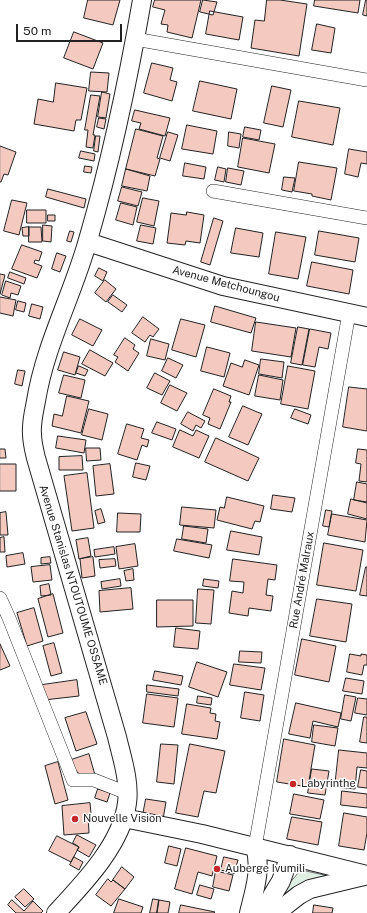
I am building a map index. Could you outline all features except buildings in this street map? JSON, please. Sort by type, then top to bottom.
[{"type":"street","name":"Avenue Stanislas NTOUTOUME OSSAME","points":[[56,913],[100,862],[118,833],[124,818],[127,793],[124,766],[117,737],[36,458],[31,433],[32,420],[46,358],[88,242],[117,131],[136,39],[142,0]]},
{"type":"street","points":[[136,39],[367,80]]},
{"type":"street","points":[[213,191],[367,218]]},
{"type":"street","name":"Avenue Metchoungou","points":[[88,242],[223,286],[367,317]]},
{"type":"street","name":"Rue André Malraux","points":[[255,847],[349,313]]},
{"type":"street","points":[[0,598],[10,618],[73,780],[94,780],[127,793]]},
{"type":"street","points":[[124,818],[202,834],[367,875]]},
{"type":"street","points":[[250,913],[259,858],[255,847]]},
{"type":"street","points":[[255,887],[269,861],[284,854]]},
{"type":"street","points":[[264,913],[281,881],[284,854]]},
{"type":"street","points":[[276,913],[299,895],[310,889],[367,875]]},
{"type":"green space","points":[[301,870],[334,877],[275,901]]},
{"type":"place","name":"Labyrinthe","points":[[293,784]]},
{"type":"place","name":"Nouvelle Vision","points":[[75,819]]},
{"type":"place","name":"Auberge Ivumili","points":[[217,869]]}]
